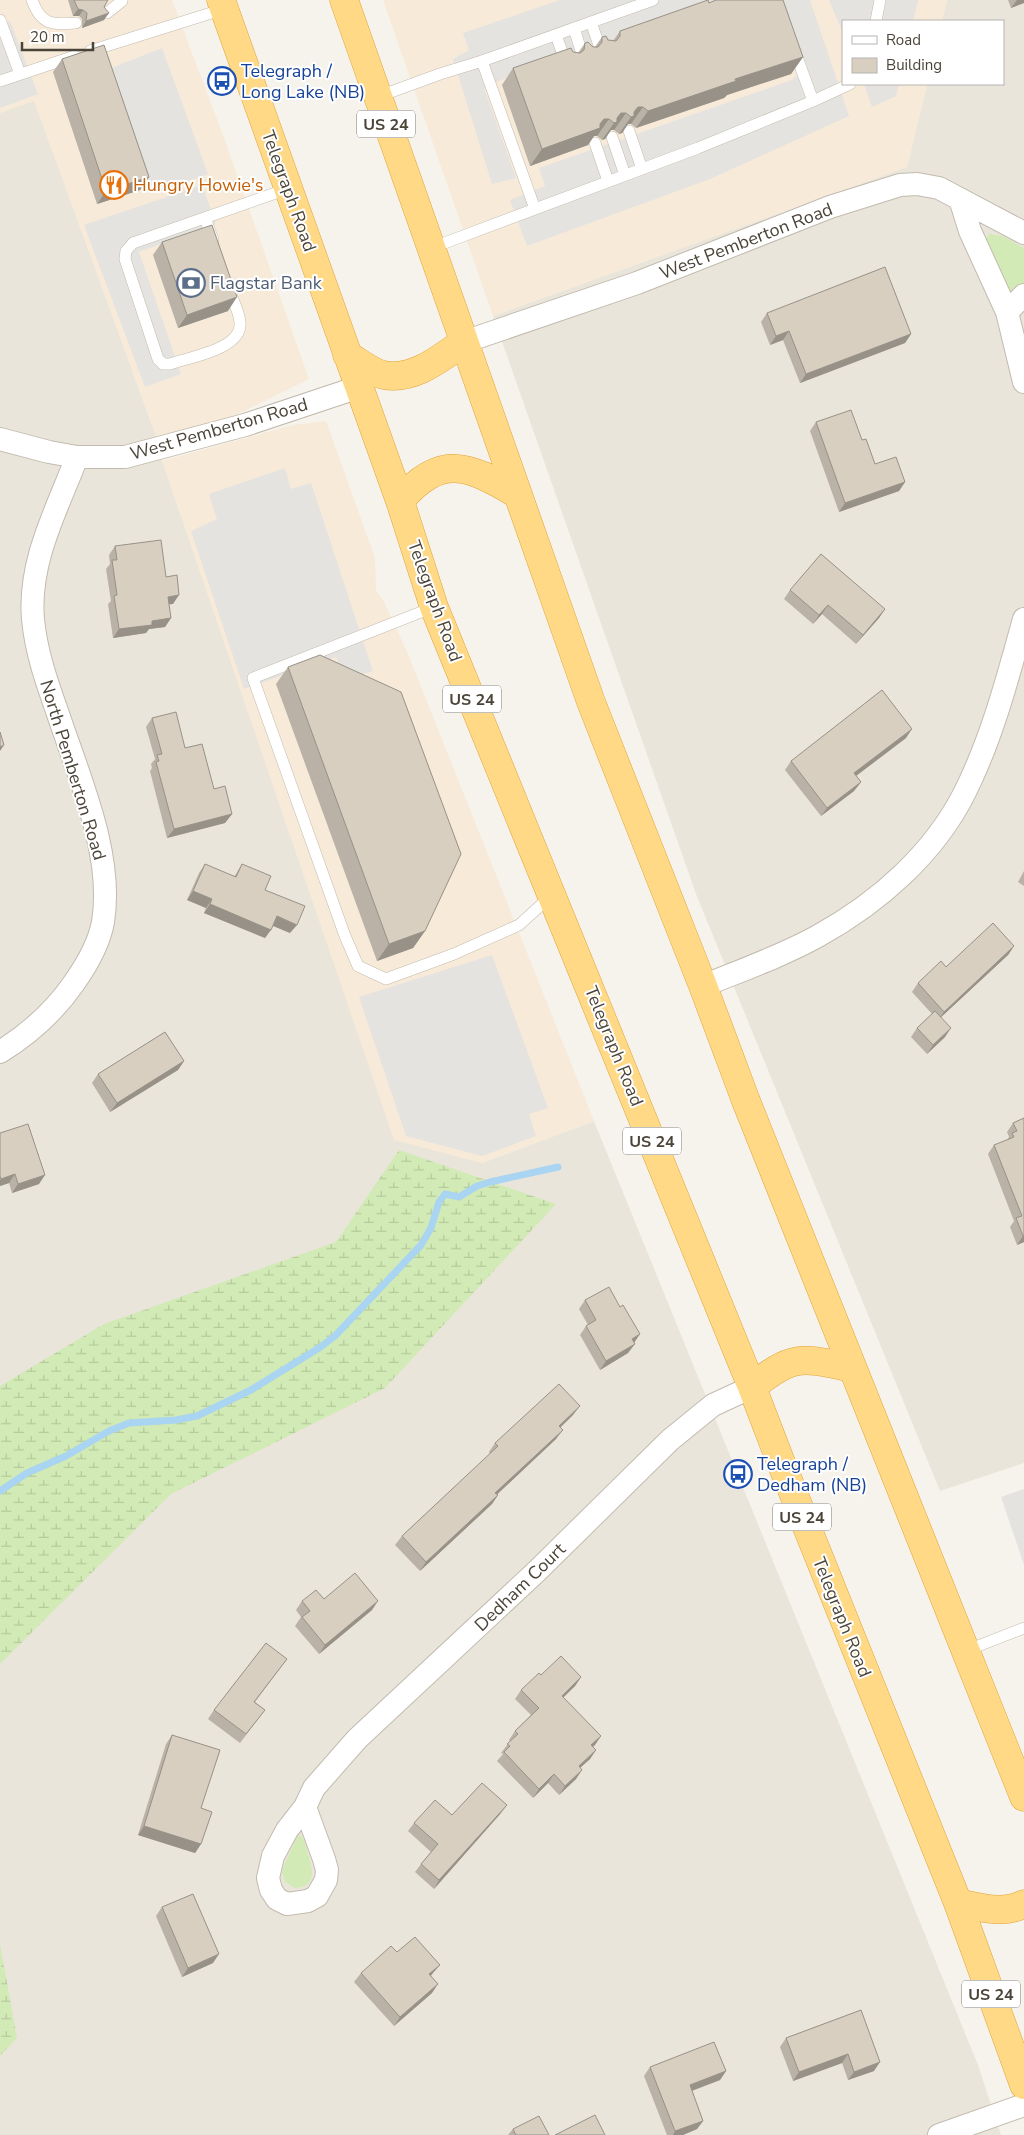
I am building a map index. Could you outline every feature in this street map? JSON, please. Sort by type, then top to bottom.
[{"type":"highway","name":"US 24","points":[[344,0],[591,702],[703,986],[746,1101],[964,1651],[1024,1797]]},
{"type":"highway","name":"Telegraph Road","points":[[223,4],[287,190],[400,501],[434,607],[752,1387],[842,1618],[958,1902],[1024,2086]]},
{"type":"highway","points":[[347,355],[383,375],[401,376],[426,366],[464,342]]},
{"type":"highway","points":[[400,501],[413,485],[428,475],[447,468],[472,470],[486,475],[517,494]]},
{"type":"highway","points":[[752,1387],[775,1368],[792,1362],[811,1360],[852,1368]]},
{"type":"highway","points":[[958,1902],[1002,1911],[1015,1909],[1024,1904]]},
{"type":"street","name":"West Pemberton Road","points":[[464,342],[638,283],[830,207],[900,185],[917,184],[939,188],[1024,233]]},
{"type":"street","points":[[960,199],[970,231],[1007,312],[1024,382]]},
{"type":"street","points":[[1007,312],[1024,295]]},
{"type":"street","name":"West Pemberton Road","points":[[0,439],[49,452],[77,457],[126,457],[245,425],[359,387]]},
{"type":"street","name":"North Pemberton Road","points":[[0,1052],[22,1038],[47,1017],[67,993],[84,969],[103,924],[105,879],[98,841],[41,664],[33,619],[33,589],[38,560],[77,457]]},
{"type":"street","points":[[703,986],[791,950],[825,932],[845,920],[892,885],[914,863],[937,836],[965,792],[986,744],[1024,619]]},
{"type":"street","name":"Dedham Court","points":[[305,1807],[314,1788],[357,1739],[530,1578],[670,1440],[713,1405],[752,1387]]},
{"type":"street","points":[[939,2135],[1024,2105]]},
{"type":"lane","points":[[32,0],[37,14],[53,25],[76,24]]},
{"type":"lane","points":[[107,13],[122,0]]},
{"type":"lane","points":[[377,96],[440,74],[482,62],[653,0]]},
{"type":"lane","points":[[876,20],[880,0]]},
{"type":"lane","points":[[0,81],[223,4]]},
{"type":"lane","points":[[0,20],[20,74]]},
{"type":"lane","points":[[591,22],[601,50]]},
{"type":"lane","points":[[574,28],[583,56]]},
{"type":"lane","points":[[556,35],[566,63]]},
{"type":"lane","points":[[790,37],[814,101]]},
{"type":"lane","points":[[482,62],[535,209]]},
{"type":"lane","points":[[431,248],[698,148],[814,101],[848,85]]},
{"type":"lane","points":[[629,131],[642,169]]},
{"type":"lane","points":[[612,137],[626,175]]},
{"type":"lane","points":[[595,143],[608,181]]},
{"type":"lane","points":[[226,279],[240,322],[238,334],[229,345],[170,364],[163,364],[158,359],[125,259],[126,251],[133,243],[287,190]]},
{"type":"lane","points":[[205,218],[217,253]]},
{"type":"lane","points":[[434,607],[253,678],[345,936],[358,966],[386,979],[454,954],[519,925],[552,894]]},
{"type":"lane","points":[[964,1651],[1024,1628]]},
{"type":"shaded area","points":[[0,0],[172,0],[223,135],[309,379],[228,419],[156,436],[34,101],[0,113]]},
{"type":"shaded area","points":[[383,0],[947,0],[942,20],[842,20],[842,85],[927,85],[907,167],[493,316]]},
{"type":"shaded area","points":[[560,0],[737,0],[501,80],[484,88],[516,178],[492,184],[453,59],[469,50],[463,33]]},
{"type":"shaded area","points":[[770,0],[810,0],[849,116],[710,179],[527,246],[510,200],[545,186],[539,168],[792,80],[797,75]]},
{"type":"shaded area","points":[[829,0],[918,0],[913,20],[842,20],[842,31]]},
{"type":"shaded area","points":[[947,0],[1024,0],[1024,1463],[940,1491],[696,894],[493,316],[907,167],[927,85],[1004,85],[1004,20],[942,20]]},
{"type":"shaded area","points":[[10,21],[38,94],[0,108],[0,25]]},
{"type":"shaded area","points":[[162,48],[208,174],[150,194],[106,70]]},
{"type":"shaded area","points":[[864,85],[899,85],[896,96],[872,107]]},
{"type":"shaded area","points":[[34,100],[156,436],[162,461],[482,1163],[594,1121],[978,2065],[1001,2135],[0,2135],[0,113]]},
{"type":"shaded area","points":[[202,185],[216,224],[139,252],[181,374],[145,387],[84,225]]},
{"type":"shaded area","points":[[326,421],[375,558],[376,590],[384,602],[408,654],[594,1121],[482,1163],[394,1140],[162,461],[293,425]]},
{"type":"shaded area","points":[[285,468],[291,489],[311,483],[373,671],[346,679],[336,657],[244,689],[191,531],[217,519],[209,494]]},
{"type":"shaded area","points":[[492,955],[548,1108],[529,1114],[536,1136],[482,1156],[406,1136],[359,997]]},
{"type":"shaded area","points":[[1024,1489],[1024,1565],[1001,1497]]},
{"type":"green space","points":[[989,234],[1002,236],[1024,248],[1024,284],[1015,293],[1008,290],[985,242]]},
{"type":"green space","points":[[399,1150],[556,1204],[385,1388],[171,1494],[0,1664],[0,1386],[104,1324],[336,1242]]},
{"type":"green space","points":[[300,1835],[310,1860],[312,1877],[307,1885],[295,1888],[285,1882],[282,1872],[297,1837]]},
{"type":"green space","points":[[0,1944],[17,2038],[0,2056]]},
{"type":"building","points":[[74,0],[108,0],[104,7],[109,13],[86,21],[87,13],[78,9]]},
{"type":"building","points":[[708,0],[709,3],[716,0],[783,0],[803,57],[735,79],[736,81],[648,111],[643,107],[638,107],[634,112],[634,116],[631,117],[626,113],[621,113],[617,118],[617,122],[614,123],[609,119],[604,119],[600,124],[600,128],[542,149],[513,68],[571,48],[573,52],[580,53],[584,50],[585,43],[588,42],[593,47],[598,47],[602,42],[602,37],[606,36],[608,40],[616,41],[620,36],[620,31]]},
{"type":"building","points":[[104,45],[149,177],[106,191],[62,59]]},
{"type":"building","name":"Flagstar Bank","points":[[212,225],[237,297],[187,315],[162,242]]},
{"type":"building","points":[[885,267],[911,334],[806,374],[789,331],[776,336],[767,313]]},
{"type":"building","points":[[851,410],[862,440],[866,439],[875,464],[896,457],[905,482],[845,503],[816,422]]},
{"type":"building","points":[[161,540],[166,577],[177,575],[179,595],[168,597],[171,618],[152,621],[152,625],[119,629],[114,596],[117,595],[112,560],[117,560],[115,546]]},
{"type":"building","points":[[821,554],[885,609],[863,635],[828,605],[819,615],[790,590]]},
{"type":"building","points":[[320,655],[401,692],[461,854],[425,931],[389,944],[288,667]]},
{"type":"building","points":[[882,690],[912,729],[854,773],[861,782],[827,808],[791,761]]},
{"type":"building","points":[[176,712],[185,748],[202,744],[214,789],[225,786],[232,814],[174,829],[156,762],[159,761],[157,755],[162,754],[152,718]]},
{"type":"building","points":[[0,732],[4,745],[0,747]]},
{"type":"building","points":[[205,864],[236,877],[242,864],[271,876],[265,890],[305,906],[297,925],[277,916],[271,930],[210,904],[212,899],[193,891]]},
{"type":"building","points":[[993,923],[1014,946],[944,1012],[918,983],[941,961],[946,967]]},
{"type":"building","points":[[935,1011],[951,1028],[933,1045],[917,1028]]},
{"type":"building","points":[[165,1032],[184,1061],[117,1103],[98,1074]]},
{"type":"building","points":[[1024,1118],[1023,1236],[1016,1218],[1022,1216],[994,1145],[1014,1137],[1012,1133],[1017,1131],[1013,1123]]},
{"type":"building","points":[[28,1124],[45,1175],[18,1184],[15,1174],[1,1179],[0,1133]]},
{"type":"building","points":[[609,1287],[620,1307],[623,1305],[640,1334],[632,1339],[635,1344],[606,1361],[586,1326],[596,1320],[585,1300]]},
{"type":"building","points":[[559,1384],[580,1406],[559,1426],[563,1430],[495,1493],[498,1495],[426,1562],[402,1536],[498,1446],[495,1443]]},
{"type":"building","points":[[355,1573],[378,1601],[325,1645],[302,1617],[310,1611],[302,1601],[316,1590],[324,1599]]},
{"type":"building","points":[[266,1643],[287,1659],[254,1702],[265,1710],[246,1734],[214,1710]]},
{"type":"building","points":[[561,1656],[581,1677],[562,1696],[601,1736],[591,1745],[596,1750],[579,1766],[582,1770],[565,1786],[554,1774],[539,1789],[504,1752],[510,1746],[507,1744],[518,1734],[515,1731],[539,1708],[521,1690],[539,1673],[541,1675]]},
{"type":"building","points":[[172,1735],[220,1750],[201,1808],[212,1812],[201,1844],[144,1826]]},
{"type":"building","points":[[482,1783],[507,1805],[439,1880],[421,1864],[438,1844],[414,1823],[435,1800],[452,1815]]},
{"type":"building","points":[[193,1894],[219,1954],[188,1968],[162,1907]]},
{"type":"building","points":[[415,1937],[440,1965],[429,1974],[438,1984],[400,2017],[361,1973],[391,1946],[397,1952]]},
{"type":"building","points":[[861,2010],[880,2062],[854,2072],[848,2054],[799,2072],[786,2038]]},
{"type":"building","points":[[714,2042],[726,2071],[690,2085],[703,2121],[675,2131],[650,2067]]},
{"type":"building","points":[[595,2115],[605,2135],[555,2135]]},
{"type":"building","points":[[539,2116],[549,2135],[516,2135],[513,2129]]},
{"type":"waterway","points":[[0,1491],[27,1473],[66,1456],[109,1431],[129,1423],[176,1420],[197,1416],[251,1390],[335,1336],[421,1245],[431,1228],[439,1202],[445,1194],[459,1197],[477,1186],[490,1182],[558,1167]]},
{"type":"place","name":"Telegraph / Long Lake (NB)","points":[[222,81]]},
{"type":"place","name":"Hungry Howie's","points":[[114,185]]},
{"type":"place","name":"Flagstar Bank","points":[[191,283]]},
{"type":"place","name":"Telegraph / Dedham (NB)","points":[[738,1474]]}]
